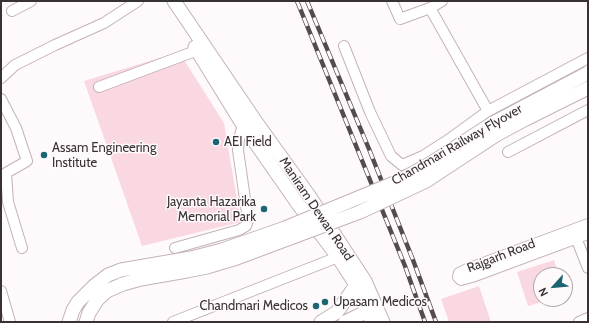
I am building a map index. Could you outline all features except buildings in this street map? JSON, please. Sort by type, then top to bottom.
[{"type":"main road","name":"Maniram Dewan Road","points":[[164,1],[248,122],[310,197],[360,283],[372,313],[383,322]]},
{"type":"main road","name":"Maniram Dewan Road","points":[[174,1],[298,204],[338,257],[360,283]]},
{"type":"main road","name":"Chandmari Railway Flyover","points":[[69,322],[73,310],[78,302],[108,275],[121,270],[191,258],[222,250],[285,228],[392,184],[431,163],[494,123],[588,73]]},
{"type":"main road","name":"Chandmari Railway Flyover","points":[[86,322],[89,313],[97,300],[107,291],[123,284],[141,279],[207,267],[237,258],[360,212],[426,181],[496,135],[588,88]]},
{"type":"main road","points":[[321,322],[337,312],[360,283]]},
{"type":"main road","points":[[345,322],[372,313]]},
{"type":"street","points":[[12,11],[31,1]]},
{"type":"street","points":[[1,78],[15,65],[104,22],[138,1]]},
{"type":"street","points":[[392,1],[400,20],[436,4],[488,111]]},
{"type":"street","points":[[344,46],[370,112],[391,156],[402,165],[422,156],[448,140],[488,111],[588,58]]},
{"type":"street","points":[[99,87],[198,50]]},
{"type":"street","points":[[1,99],[16,128],[27,161],[6,172],[8,202],[22,248]]},
{"type":"street","points":[[508,152],[588,110]]},
{"type":"street","points":[[175,248],[239,230],[246,226],[248,220],[238,150],[239,139],[248,122]]},
{"type":"street","name":"Rajgarh Road","points":[[588,224],[460,272],[458,277],[461,280],[472,277],[588,234]]},
{"type":"street","points":[[576,238],[588,268]]},
{"type":"street","points":[[173,322],[338,257]]},
{"type":"street","points":[[1,291],[10,322]]},
{"type":"shaded area","points":[[179,52],[224,123],[241,222],[142,246],[84,81]]},
{"type":"shaded area","points":[[554,260],[556,267],[533,267],[533,305],[528,306],[517,272]]},
{"type":"shaded area","points":[[479,286],[491,322],[449,322],[441,299]]},
{"type":"railway","points":[[297,1],[405,266],[425,322]]},
{"type":"railway","points":[[307,1],[369,149],[436,322]]},
{"type":"place","name":"AEI Field","points":[[216,142]]},
{"type":"place","name":"Assam Engineering Institute","points":[[44,155]]},
{"type":"place","name":"Jayanta Hazarika Memorial Park","points":[[264,209]]},
{"type":"place","name":"Upasam Medicos","points":[[325,302]]},
{"type":"place","name":"Chandmari Medicos","points":[[316,306]]}]
